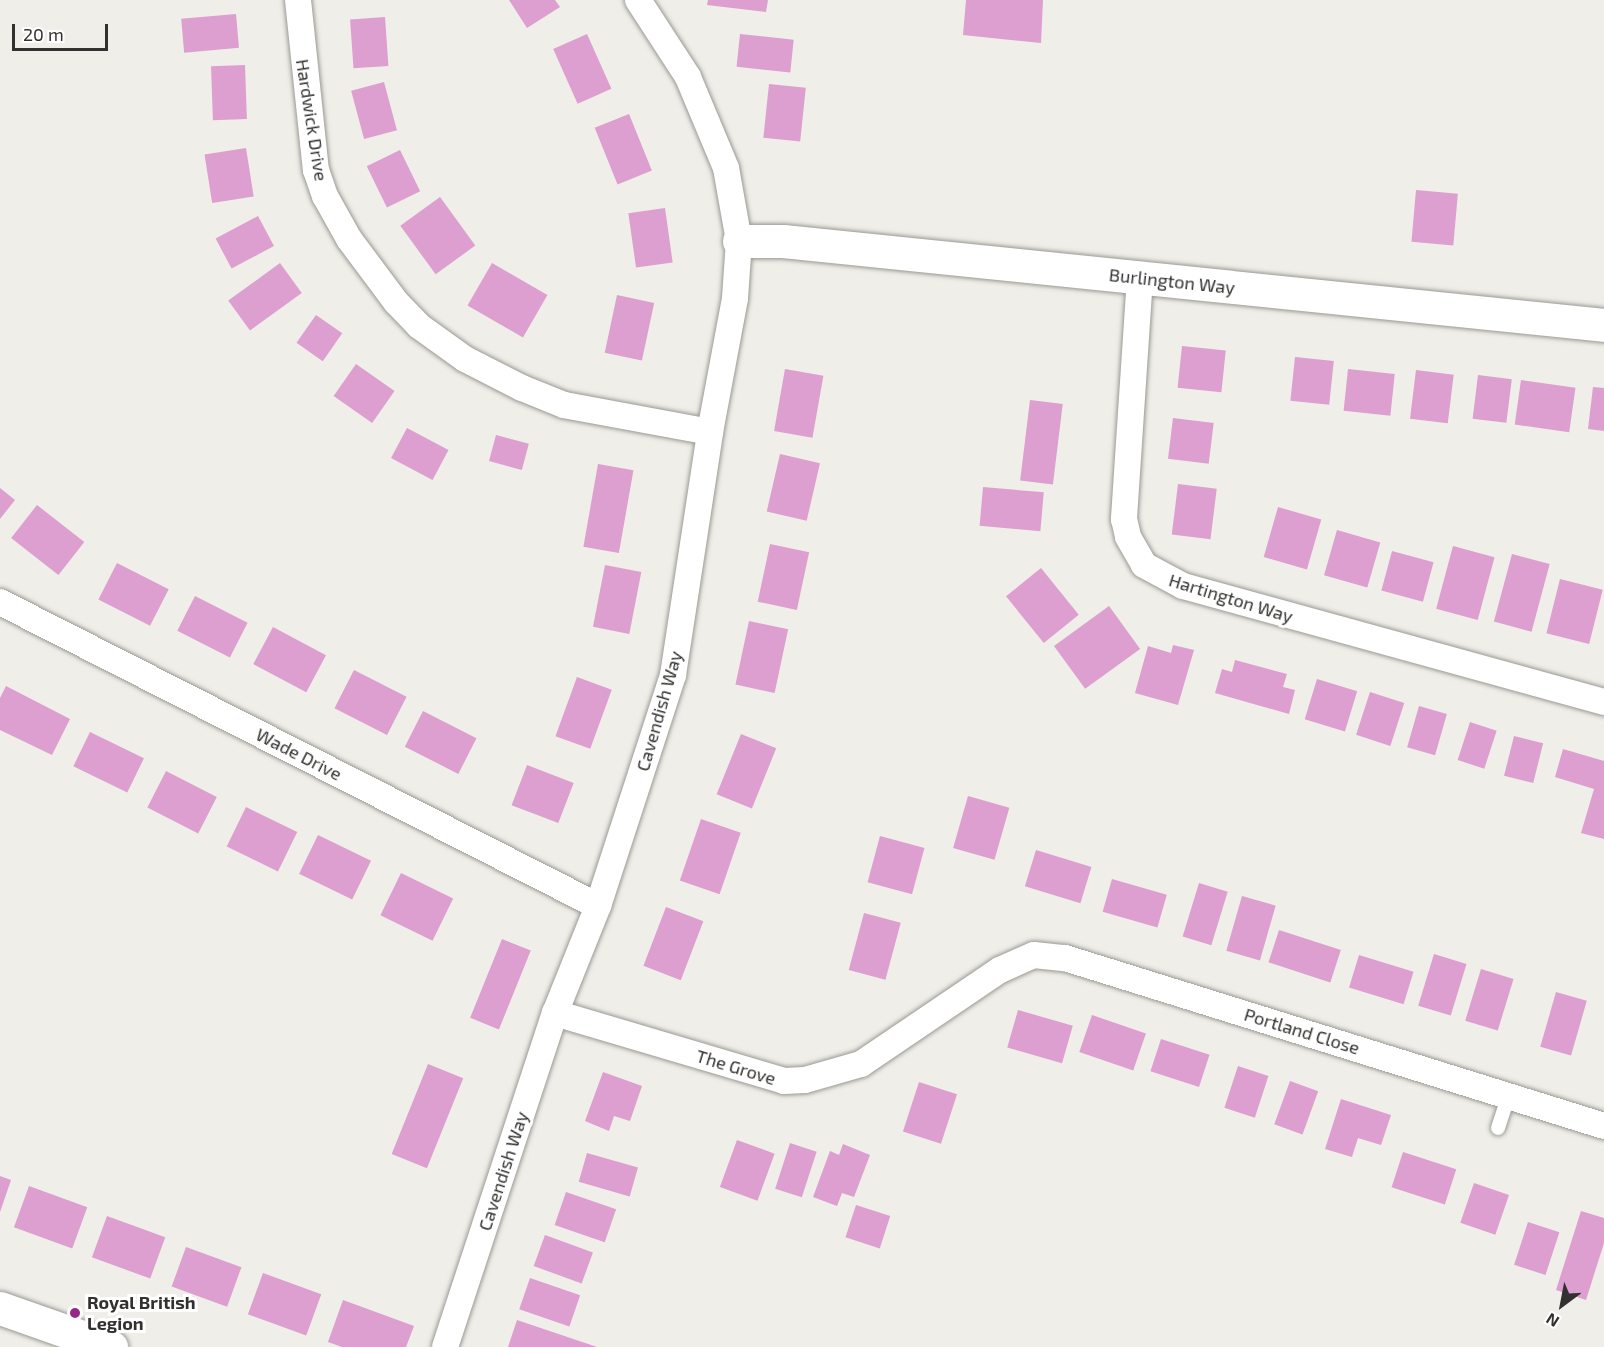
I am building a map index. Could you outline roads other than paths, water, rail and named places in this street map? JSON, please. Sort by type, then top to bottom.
[{"type":"street","name":"Hardwick Drive","points":[[298,0],[316,170],[325,196],[349,239],[396,302],[419,326],[465,359],[522,388],[564,405],[710,432]]},
{"type":"street","name":"Cavendish Way","points":[[445,1347],[555,1013],[598,906],[673,675],[710,432],[735,298],[740,242],[726,168],[688,77],[638,0]]},
{"type":"street","name":"Burlington Way","points":[[740,242],[783,241],[1604,325]]},
{"type":"street","name":"Hartington Way","points":[[1140,278],[1124,519],[1128,537],[1144,565],[1183,586],[1604,702]]},
{"type":"street","name":"Wade Drive","points":[[0,602],[598,906]]},
{"type":"street","name":"Portland Close","points":[[1000,970],[1034,956],[1065,958],[1604,1126]]},
{"type":"street","name":"The Grove","points":[[555,1013],[784,1081],[805,1080],[861,1064],[1000,970]]},
{"type":"street","points":[[0,1308],[111,1347]]},
{"type":"lane","points":[[1498,1128],[1509,1095]]},
{"type":"place","name":"Royal British Legion","points":[[75,1313]]}]
